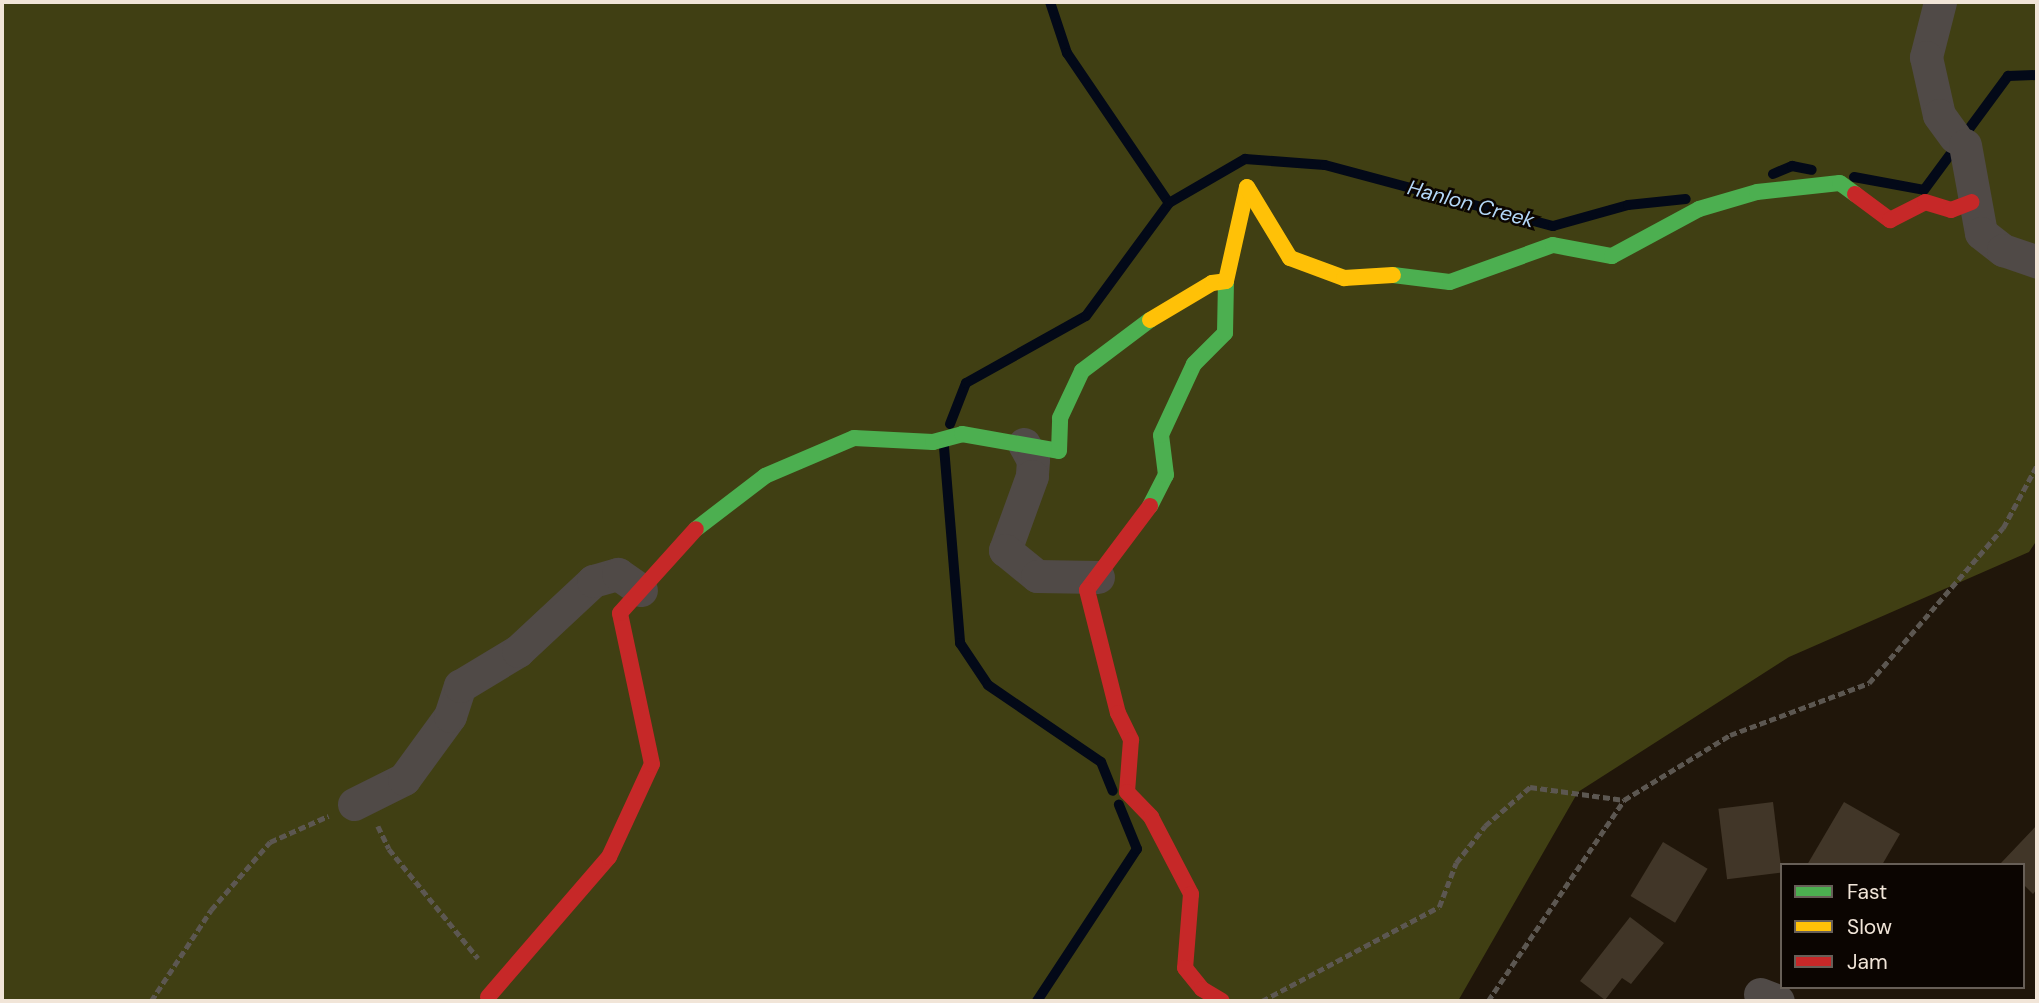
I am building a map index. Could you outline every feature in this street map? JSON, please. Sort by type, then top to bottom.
[{"type":"street","points":[[1940,2],[1926,57],[1939,115],[1960,141],[1981,233],[2003,250],[2037,262]]},
{"type":"street","points":[[1222,1001],[1202,989],[1185,968],[1191,894],[1151,817],[1127,792],[1131,740],[1118,713],[1087,590],[1150,507],[1166,475],[1161,435],[1194,363],[1225,333],[1226,281],[1247,187],[1290,258],[1344,278],[1381,273],[1450,282],[1553,245],[1612,256],[1699,209],[1757,192],[1840,183],[1890,220],[1925,202],[1951,210],[1972,202]]},
{"type":"street","points":[[488,997],[609,857],[652,764],[620,613],[707,517],[765,476],[814,451],[853,438],[893,436],[933,442],[962,434],[1059,451],[1060,418],[1082,371],[1141,326],[1212,283],[1226,281]]},
{"type":"street","points":[[1024,444],[1033,460],[1032,476],[1005,550],[1037,576],[1098,577]]},
{"type":"street","points":[[354,804],[404,779],[450,716],[460,686],[518,651],[593,581],[618,574],[641,590]]},
{"type":"path","points":[[1488,1001],[1624,800],[1730,735],[1869,683],[2003,528],[2037,464]]},
{"type":"path","points":[[1262,1001],[1438,907],[1456,863],[1485,826],[1530,787],[1624,800]]},
{"type":"path","points":[[151,1001],[211,910],[270,842],[354,804],[376,821],[389,849],[483,965],[505,976]]},
{"type":"shaded area","points":[[2,2],[2037,2],[2037,540],[2029,552],[1789,657],[1578,792],[1458,1001],[2,1001]]},
{"type":"building","points":[[1773,802],[1780,873],[1727,879],[1718,809]]},
{"type":"building","points":[[1844,802],[1900,834],[1883,863],[1808,863]]},
{"type":"building","points":[[2037,825],[2037,889],[2033,894],[2025,886],[2025,863],[2001,863]]},
{"type":"building","points":[[1663,842],[1708,869],[1675,923],[1631,896]]},
{"type":"building","points":[[1630,917],[1664,943],[1631,984],[1622,978],[1605,1000],[1580,981]]},
{"type":"waterway","name":"Hanlon Creek","points":[[1050,2],[1067,53],[1169,203]]},
{"type":"waterway","name":"Hanlon Creek","points":[[1854,177],[1924,190],[2008,76],[2037,75]]},
{"type":"waterway","name":"Hanlon Creek","points":[[950,424],[966,383],[1086,316],[1169,203],[1245,159],[1325,165],[1553,226],[1628,205],[1686,199]]},
{"type":"waterway","name":"Hanlon Creek","points":[[1773,174],[1792,166],[1812,170]]},
{"type":"waterway","points":[[944,447],[960,643],[988,685],[1101,762],[1113,791]]},
{"type":"waterway","points":[[1037,1001],[1137,849],[1119,805]]},
{"type":"traffic: fast","points":[[1393,275],[1450,282],[1553,245],[1612,256],[1699,209],[1757,192],[1840,183],[1855,194]]},
{"type":"traffic: fast","points":[[1150,506],[1166,475],[1161,435],[1194,364],[1225,333],[1226,281]]},
{"type":"traffic: fast","points":[[696,529],[765,476],[854,438],[933,442],[962,434],[1059,451],[1060,418],[1082,371],[1150,320]]},
{"type":"traffic: slow","points":[[1150,320],[1212,283],[1226,281],[1247,187],[1290,258],[1344,278],[1393,275]]},
{"type":"traffic: jam","points":[[1855,194],[1890,220],[1925,202],[1951,210],[1972,202]]},
{"type":"traffic: jam","points":[[1150,506],[1087,590],[1118,713],[1131,740],[1127,792],[1151,817],[1191,894],[1185,968],[1202,989],[1222,1001]]},
{"type":"traffic: jam","points":[[488,997],[609,857],[652,764],[620,613],[696,529]]}]
